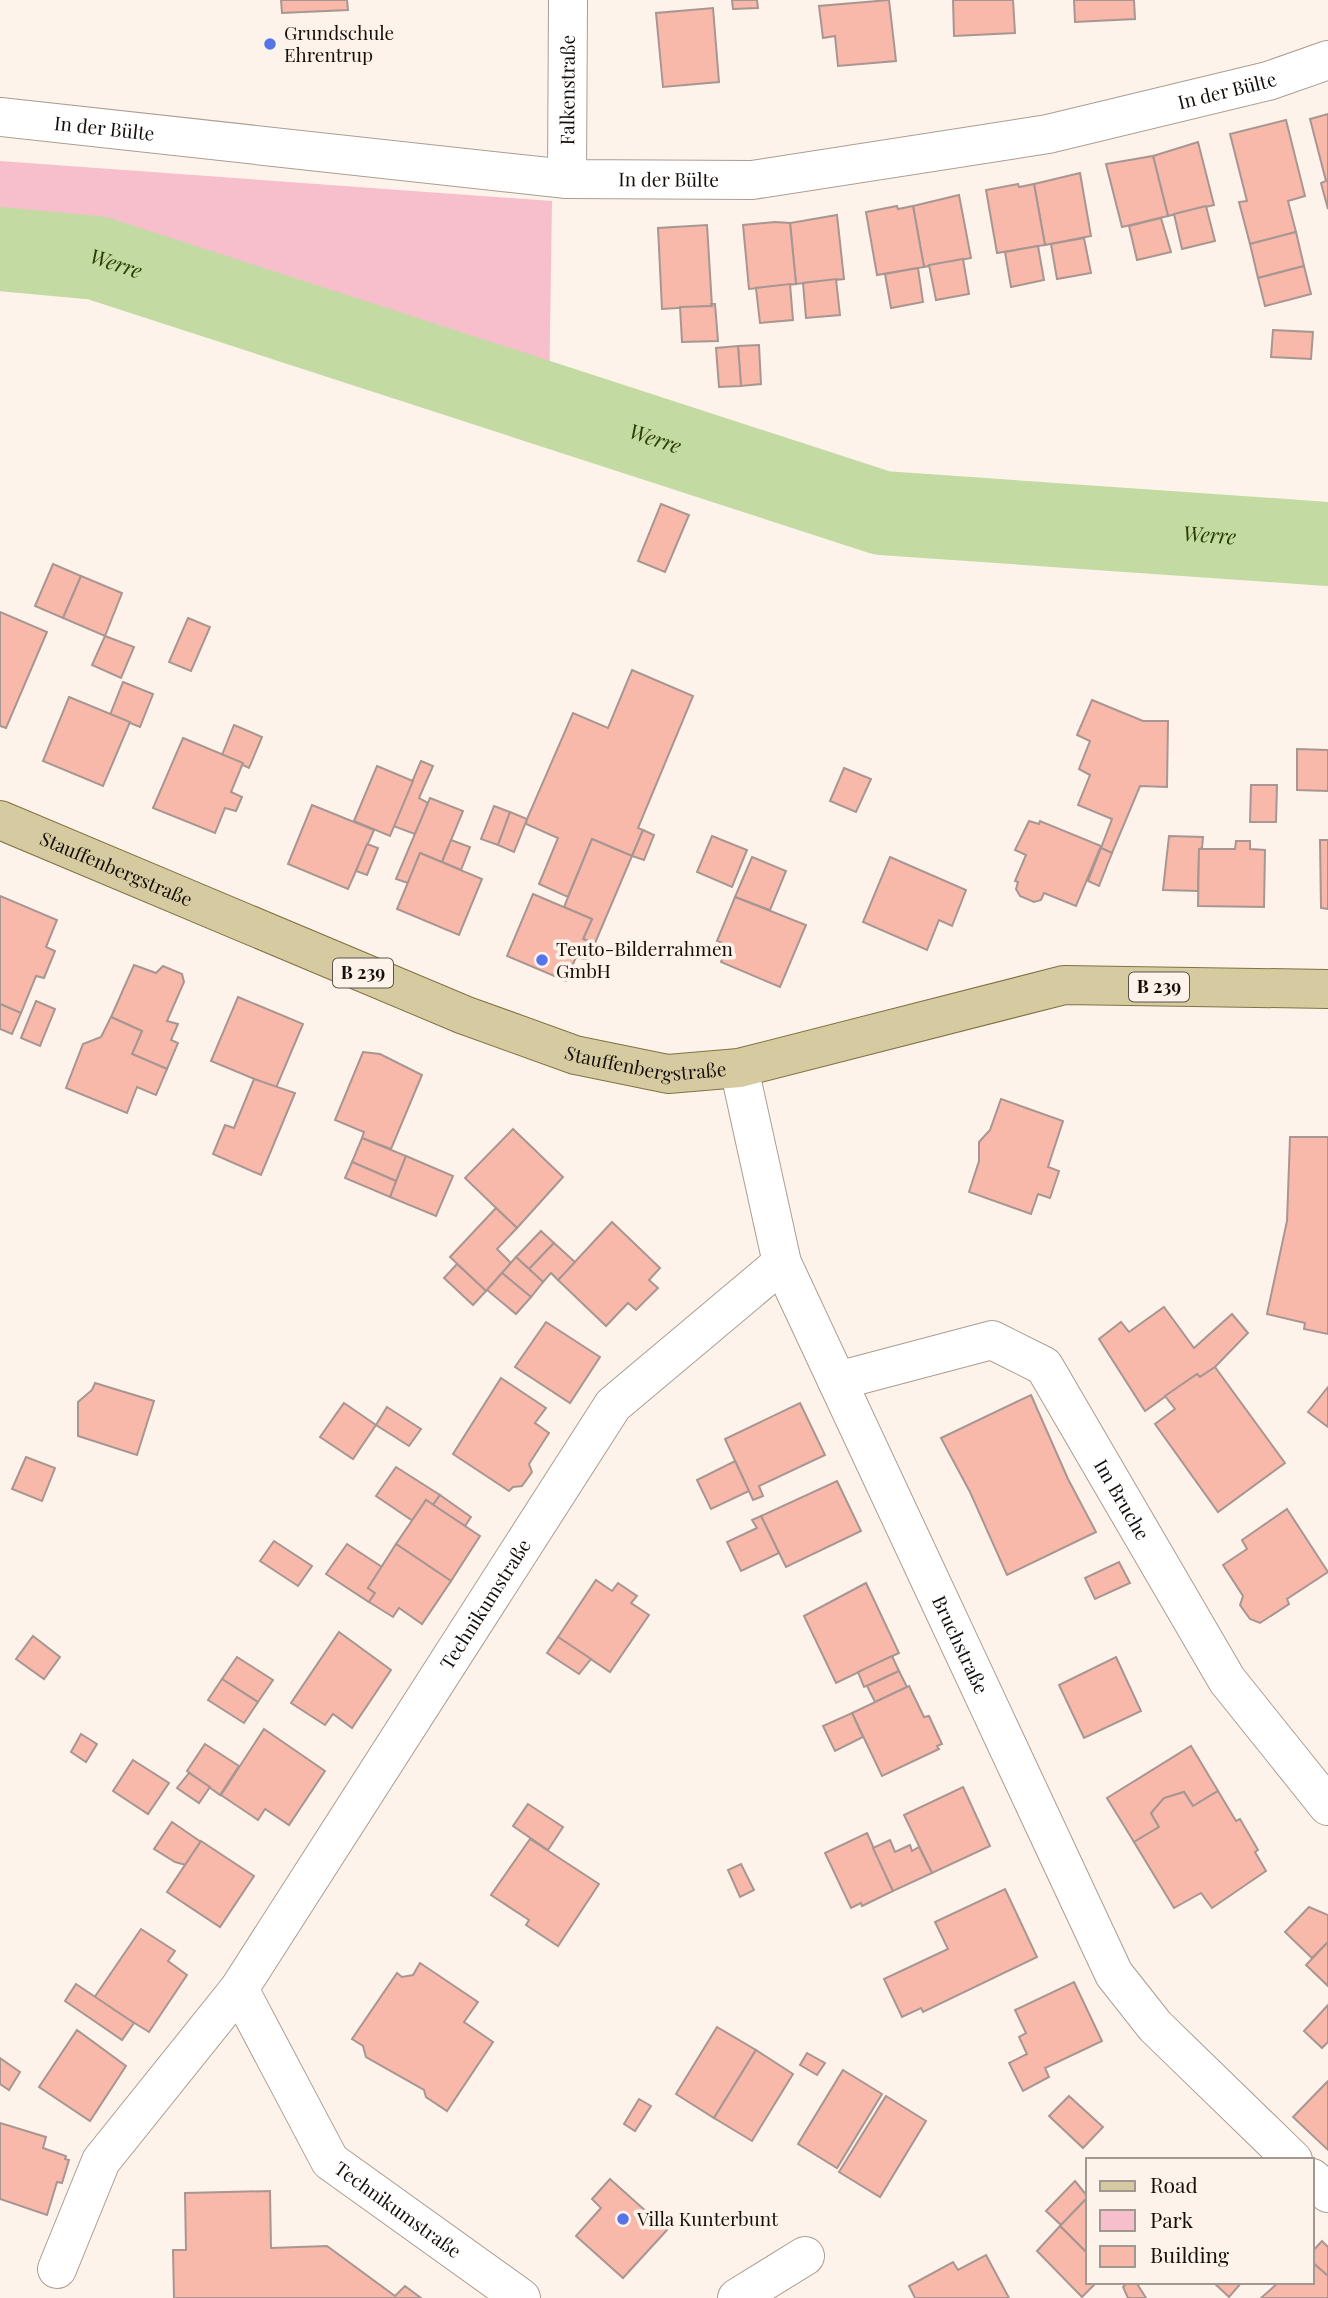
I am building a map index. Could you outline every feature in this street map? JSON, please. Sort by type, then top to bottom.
[{"type":"main road","name":"Stauffenbergstraße","points":[[0,820],[464,1016],[575,1055],[668,1074],[739,1068],[1065,985],[1328,989]]},
{"type":"street","name":"Falkenstraße","points":[[567,179],[568,0]]},
{"type":"street","name":"In der Bülte","points":[[0,117],[567,179],[752,180],[1027,138],[1268,81],[1328,60]]},
{"type":"street","name":"Bruchstraße","points":[[739,1068],[782,1264],[1114,1974],[1156,2026],[1291,2158]]},
{"type":"street","name":"Technikumstraße","points":[[57,2269],[101,2161],[239,1989],[613,1405],[782,1264]]},
{"type":"street","name":"Im Bruche","points":[[837,1381],[992,1340],[1044,1366],[1227,1679],[1328,1806]]},
{"type":"street","name":"Technikumstraße","points":[[239,1989],[330,2161],[521,2298]]},
{"type":"street","points":[[1314,2180],[1328,2193]]},
{"type":"street","points":[[737,2298],[805,2256]]},
{"type":"green space","points":[[0,161],[552,201],[549,404],[98,262],[0,268]]},
{"type":"building","points":[[281,0],[347,0],[348,10],[282,13]]},
{"type":"building","points":[[732,0],[757,0],[758,8],[733,9]]},
{"type":"building","points":[[889,0],[896,61],[838,66],[835,36],[823,38],[819,6]]},
{"type":"building","points":[[953,0],[1013,0],[1015,33],[954,36]]},
{"type":"building","points":[[1074,0],[1134,0],[1135,19],[1075,22]]},
{"type":"building","points":[[713,8],[719,82],[663,87],[656,13]]},
{"type":"building","points":[[1328,114],[1328,209],[1321,183],[1326,181],[1310,119]]},
{"type":"building","points":[[1286,120],[1305,196],[1288,201],[1296,232],[1250,244],[1239,202],[1247,201],[1230,134]]},
{"type":"building","points":[[1198,142],[1214,205],[1168,216],[1153,156]]},
{"type":"building","points":[[1153,156],[1168,216],[1122,227],[1106,164]]},
{"type":"building","points":[[1080,173],[1091,236],[1045,245],[1034,184]]},
{"type":"building","points":[[1018,184],[1019,187],[1034,184],[1045,245],[997,253],[986,190]]},
{"type":"building","points":[[959,195],[971,258],[924,267],[913,206]]},
{"type":"building","points":[[897,206],[898,209],[913,206],[924,267],[877,275],[866,212]]},
{"type":"building","points":[[1206,206],[1215,241],[1182,249],[1174,214]]},
{"type":"building","points":[[837,215],[844,279],[796,284],[790,223]]},
{"type":"building","points":[[1161,218],[1171,252],[1137,260],[1129,226]]},
{"type":"building","points":[[790,223],[796,284],[749,289],[743,225]]},
{"type":"building","points":[[707,225],[712,306],[662,309],[658,228]]},
{"type":"building","points":[[1296,232],[1304,266],[1258,278],[1250,244]]},
{"type":"building","points":[[1084,238],[1091,273],[1057,279],[1051,244]]},
{"type":"building","points":[[1038,246],[1044,280],[1011,287],[1005,252]]},
{"type":"building","points":[[963,259],[969,294],[936,300],[929,265]]},
{"type":"building","points":[[1304,266],[1311,294],[1265,306],[1258,278]]},
{"type":"building","points":[[918,268],[923,302],[891,308],[885,274]]},
{"type":"building","points":[[836,279],[840,315],[806,318],[803,283]]},
{"type":"building","points":[[790,284],[793,320],[760,323],[756,288]]},
{"type":"building","points":[[711,304],[715,304],[718,341],[682,342],[680,307],[712,306]]},
{"type":"building","points":[[1273,330],[1313,332],[1311,359],[1271,357]]},
{"type":"building","points":[[759,345],[761,384],[741,386],[738,346]]},
{"type":"building","points":[[738,346],[741,386],[719,387],[716,348]]},
{"type":"building","points":[[661,504],[689,515],[665,572],[638,561]]},
{"type":"building","points":[[53,564],[81,576],[63,618],[35,606]]},
{"type":"building","points":[[81,576],[122,593],[105,636],[63,618]]},
{"type":"building","points":[[0,612],[47,632],[6,728],[0,726]]},
{"type":"building","points":[[188,618],[210,627],[191,671],[169,662]]},
{"type":"building","points":[[105,636],[134,647],[121,678],[92,665]]},
{"type":"building","points":[[632,670],[693,696],[638,828],[643,830],[632,856],[592,839],[568,897],[539,884],[558,838],[526,824],[527,819],[573,713],[608,728]]},
{"type":"building","points":[[123,682],[153,694],[140,727],[110,715]]},
{"type":"building","points":[[69,697],[130,722],[103,786],[43,761]]},
{"type":"building","points":[[1092,700],[1143,721],[1168,721],[1167,787],[1140,786],[1112,853],[1101,848],[1112,819],[1078,805],[1090,775],[1079,769],[1090,741],[1077,735]]},
{"type":"building","points":[[234,725],[262,737],[249,768],[222,755]]},
{"type":"building","points":[[183,738],[243,763],[231,792],[242,797],[236,811],[225,808],[215,833],[153,808]]},
{"type":"building","points":[[1297,749],[1328,750],[1328,791],[1297,790]]},
{"type":"building","points":[[421,761],[433,766],[419,798],[428,803],[415,834],[393,826]]},
{"type":"building","points":[[377,766],[413,781],[390,836],[354,821]]},
{"type":"building","points":[[844,768],[871,779],[856,812],[830,801]]},
{"type":"building","points":[[1251,785],[1277,785],[1276,822],[1250,822]]},
{"type":"building","points":[[430,798],[463,811],[442,862],[420,853],[408,883],[396,879]]},
{"type":"building","points":[[312,805],[374,830],[348,889],[288,864]]},
{"type":"building","points":[[494,806],[510,812],[498,845],[481,839]]},
{"type":"building","points":[[510,812],[527,819],[514,852],[498,845]]},
{"type":"building","points":[[1029,821],[1039,824],[1040,821],[1101,846],[1076,906],[1044,893],[1041,900],[1034,902],[1020,896],[1016,889],[1018,882],[1015,881],[1026,855],[1015,850]]},
{"type":"building","points":[[643,830],[654,835],[644,860],[632,856]]},
{"type":"building","points":[[712,836],[747,850],[732,887],[697,872]]},
{"type":"building","points":[[1169,836],[1203,837],[1202,848],[1199,849],[1198,891],[1163,890]]},
{"type":"building","points":[[592,839],[632,856],[595,943],[583,939],[592,919],[564,907]]},
{"type":"building","points":[[451,840],[470,847],[461,870],[442,862]]},
{"type":"building","points":[[1320,840],[1328,840],[1328,909],[1321,908]]},
{"type":"building","points":[[1236,841],[1250,841],[1250,849],[1265,850],[1264,907],[1198,906],[1199,849],[1235,849]]},
{"type":"building","points":[[367,844],[378,848],[367,875],[356,871]]},
{"type":"building","points":[[1101,848],[1112,853],[1099,886],[1088,881]]},
{"type":"building","points":[[420,853],[482,879],[459,935],[397,909]]},
{"type":"building","points":[[752,857],[786,871],[770,910],[735,897]]},
{"type":"building","points":[[890,857],[966,890],[952,926],[939,920],[927,950],[863,922]]},
{"type":"building","points":[[533,894],[592,919],[583,939],[595,943],[587,960],[576,957],[566,981],[507,956]]},
{"type":"building","points":[[0,896],[57,920],[46,947],[55,951],[44,978],[36,976],[21,1013],[0,1004]]},
{"type":"building","points":[[735,897],[806,925],[780,987],[721,962],[728,945],[717,941]]},
{"type":"building","points":[[134,965],[156,973],[163,966],[182,974],[184,982],[167,1021],[178,1024],[171,1040],[178,1043],[167,1069],[132,1054],[142,1031],[111,1017]]},
{"type":"building","points":[[238,997],[303,1024],[276,1088],[211,1061]]},
{"type":"building","points":[[36,1001],[55,1009],[40,1046],[21,1038]]},
{"type":"building","points":[[0,1004],[21,1013],[12,1034],[0,1029]]},
{"type":"building","points":[[111,1017],[142,1031],[132,1054],[167,1069],[156,1095],[137,1087],[127,1113],[66,1088],[83,1044],[101,1037]]},
{"type":"building","points":[[363,1052],[380,1054],[422,1075],[391,1149],[362,1138],[364,1132],[335,1120]]},
{"type":"building","points":[[254,1079],[295,1093],[261,1175],[213,1154],[225,1125],[234,1128]]},
{"type":"building","points":[[1001,1099],[1063,1121],[1048,1167],[1059,1171],[1050,1198],[1038,1194],[1031,1214],[969,1192],[979,1161],[979,1142],[990,1130]]},
{"type":"building","points":[[513,1129],[563,1177],[517,1228],[465,1178]]},
{"type":"building","points":[[1290,1137],[1328,1137],[1328,1334],[1304,1329],[1305,1323],[1267,1314],[1287,1221]]},
{"type":"building","points":[[362,1138],[406,1156],[396,1181],[352,1162]]},
{"type":"building","points":[[406,1156],[453,1176],[436,1216],[390,1197]]},
{"type":"building","points":[[352,1162],[396,1181],[390,1197],[345,1178]]},
{"type":"building","points":[[496,1208],[517,1228],[497,1249],[511,1263],[486,1291],[450,1257]]},
{"type":"building","points":[[612,1222],[660,1268],[649,1280],[658,1288],[636,1310],[628,1303],[606,1326],[558,1280]]},
{"type":"building","points":[[541,1231],[554,1243],[529,1269],[516,1257]]},
{"type":"building","points":[[554,1243],[575,1262],[558,1280],[551,1273],[543,1282],[529,1269]]},
{"type":"building","points":[[516,1257],[543,1282],[531,1297],[502,1273]]},
{"type":"building","points":[[457,1264],[486,1291],[473,1305],[444,1278]]},
{"type":"building","points":[[502,1273],[531,1297],[516,1314],[487,1290]]},
{"type":"building","points":[[1164,1307],[1194,1348],[1232,1314],[1248,1333],[1215,1367],[1200,1377],[1197,1374],[1145,1411],[1099,1339],[1121,1322],[1129,1332]]},
{"type":"building","points":[[546,1322],[600,1357],[570,1403],[515,1367]]},
{"type":"building","points":[[1215,1367],[1285,1463],[1218,1512],[1155,1424],[1175,1409],[1165,1396],[1197,1374],[1200,1377]]},
{"type":"building","points":[[501,1378],[546,1408],[535,1423],[549,1433],[529,1464],[532,1472],[522,1486],[513,1487],[509,1491],[453,1454]]},
{"type":"building","points":[[95,1383],[154,1401],[137,1455],[78,1436],[78,1402],[92,1390]]},
{"type":"building","points":[[1328,1387],[1328,1427],[1308,1412]]},
{"type":"building","points":[[1031,1395],[1068,1479],[1096,1532],[1007,1575],[970,1492],[941,1438]]},
{"type":"building","points":[[344,1403],[376,1425],[353,1459],[320,1437]]},
{"type":"building","points":[[800,1403],[825,1455],[759,1486],[763,1496],[753,1500],[725,1439]]},
{"type":"building","points":[[387,1407],[421,1429],[409,1446],[376,1425]]},
{"type":"building","points":[[26,1457],[55,1468],[42,1501],[12,1489]]},
{"type":"building","points":[[735,1461],[749,1491],[711,1509],[697,1480]]},
{"type":"building","points":[[396,1467],[440,1495],[433,1505],[426,1500],[413,1521],[376,1496]]},
{"type":"building","points":[[837,1481],[861,1531],[786,1567],[761,1516]]},
{"type":"building","points":[[440,1495],[471,1517],[465,1526],[433,1505]]},
{"type":"building","points":[[426,1500],[480,1536],[451,1581],[396,1544]]},
{"type":"building","points":[[1287,1509],[1328,1572],[1287,1599],[1289,1604],[1260,1623],[1250,1619],[1240,1605],[1243,1596],[1223,1565],[1247,1549],[1242,1540]]},
{"type":"building","points":[[761,1516],[779,1553],[741,1571],[727,1542],[757,1528],[752,1520]]},
{"type":"building","points":[[274,1541],[312,1566],[298,1586],[260,1561]]},
{"type":"building","points":[[347,1544],[382,1567],[368,1588],[375,1593],[369,1602],[326,1574]]},
{"type":"building","points":[[396,1544],[451,1581],[422,1624],[399,1608],[393,1617],[369,1602],[375,1593],[368,1588]]},
{"type":"building","points":[[1119,1562],[1130,1583],[1095,1599],[1085,1578]]},
{"type":"building","points":[[596,1580],[612,1591],[618,1583],[637,1596],[631,1603],[649,1615],[610,1672],[558,1637]]},
{"type":"building","points":[[866,1583],[899,1653],[836,1683],[804,1616]]},
{"type":"building","points":[[339,1632],[391,1670],[352,1728],[333,1714],[325,1725],[291,1703]]},
{"type":"building","points":[[33,1636],[60,1657],[44,1679],[16,1659]]},
{"type":"building","points":[[558,1637],[591,1659],[579,1674],[547,1653]]},
{"type":"building","points":[[892,1656],[899,1671],[864,1687],[858,1672]]},
{"type":"building","points":[[237,1657],[273,1680],[258,1702],[222,1679]]},
{"type":"building","points":[[1116,1657],[1141,1711],[1084,1738],[1059,1685]]},
{"type":"building","points":[[899,1671],[907,1687],[875,1702],[867,1686]]},
{"type":"building","points":[[222,1679],[258,1702],[244,1723],[208,1700]]},
{"type":"building","points":[[909,1686],[924,1717],[929,1716],[942,1744],[937,1746],[939,1749],[882,1776],[852,1713]]},
{"type":"building","points":[[852,1713],[863,1737],[835,1751],[823,1726]]},
{"type":"building","points":[[264,1729],[325,1771],[289,1825],[265,1809],[258,1820],[221,1795]]},
{"type":"building","points":[[81,1734],[97,1744],[86,1762],[71,1752]]},
{"type":"building","points":[[205,1744],[239,1766],[220,1795],[187,1771]]},
{"type":"building","points":[[1191,1746],[1218,1791],[1193,1806],[1184,1792],[1164,1798],[1151,1813],[1159,1827],[1134,1842],[1107,1798]]},
{"type":"building","points":[[133,1760],[169,1783],[148,1814],[113,1791]]},
{"type":"building","points":[[189,1773],[210,1787],[199,1803],[177,1788]]},
{"type":"building","points":[[963,1787],[990,1846],[932,1873],[904,1815]]},
{"type":"building","points":[[1218,1791],[1236,1821],[1240,1819],[1258,1850],[1255,1852],[1266,1871],[1212,1908],[1201,1893],[1174,1908],[1134,1842],[1159,1827],[1151,1813],[1164,1798],[1184,1792],[1193,1806]]},
{"type":"building","points":[[528,1804],[563,1827],[548,1850],[513,1826]]},
{"type":"building","points":[[172,1822],[201,1842],[186,1865],[175,1862],[154,1849]]},
{"type":"building","points":[[867,1833],[893,1891],[862,1906],[861,1903],[851,1908],[825,1853]]},
{"type":"building","points":[[530,1839],[599,1884],[558,1946],[526,1925],[529,1920],[491,1895]]},
{"type":"building","points":[[890,1840],[895,1852],[910,1845],[912,1851],[919,1847],[932,1873],[893,1891],[873,1848]]},
{"type":"building","points":[[201,1841],[254,1876],[220,1927],[167,1892]]},
{"type":"building","points":[[741,1864],[754,1890],[740,1897],[728,1870]]},
{"type":"building","points":[[1005,1889],[1037,1957],[923,2012],[921,2008],[902,2017],[884,1979],[948,1949],[935,1922]]},
{"type":"building","points":[[1309,1907],[1328,1915],[1328,1942],[1312,1958],[1285,1932]]},
{"type":"building","points":[[141,1929],[175,1951],[168,1961],[187,1975],[149,2032],[94,1998]]},
{"type":"building","points":[[1328,1942],[1328,1986],[1306,1965]]},
{"type":"building","points":[[420,1963],[478,2002],[464,2022],[493,2042],[447,2111],[426,2097],[424,2090],[366,2057],[363,2046],[352,2039],[397,1973],[402,1977],[413,1975]]},
{"type":"building","points":[[1074,1982],[1102,2041],[1045,2068],[1049,2077],[1023,2091],[1009,2063],[1027,2054],[1019,2037],[1026,2033],[1015,2010]]},
{"type":"building","points":[[76,1984],[134,2023],[122,2040],[65,2001]]},
{"type":"building","points":[[1328,2005],[1328,2042],[1322,2048],[1304,2031]]},
{"type":"building","points":[[717,2027],[756,2050],[714,2118],[676,2094]]},
{"type":"building","points":[[77,2030],[126,2066],[90,2121],[39,2087]]},
{"type":"building","points":[[756,2050],[793,2074],[752,2141],[714,2118]]},
{"type":"building","points":[[807,2053],[825,2063],[817,2075],[800,2065]]},
{"type":"building","points":[[0,2058],[20,2072],[9,2090],[0,2084]]},
{"type":"building","points":[[843,2070],[882,2094],[837,2168],[798,2144]]},
{"type":"building","points":[[1328,2081],[1328,2150],[1293,2117]]},
{"type":"building","points":[[886,2096],[926,2121],[880,2197],[839,2172]]},
{"type":"building","points":[[1069,2096],[1103,2127],[1083,2148],[1049,2116]]},
{"type":"building","points":[[639,2099],[651,2106],[635,2131],[624,2124]]},
{"type":"building","points":[[0,2123],[46,2137],[43,2148],[66,2156],[65,2159],[69,2160],[62,2183],[57,2182],[47,2215],[0,2199]]},
{"type":"building","name":"Villa Kunterbunt","points":[[610,2179],[667,2230],[623,2278],[576,2236],[601,2208],[592,2199]]},
{"type":"building","points":[[1075,2181],[1086,2195],[1086,2199],[1061,2225],[1046,2211]]},
{"type":"building","points":[[270,2191],[271,2248],[327,2246],[395,2296],[405,2286],[421,2298],[174,2298],[173,2250],[186,2250],[185,2193]]},
{"type":"building","points":[[1086,2199],[1086,2252],[1060,2226]]},
{"type":"building","points":[[1060,2226],[1086,2252],[1086,2284],[1095,2284],[1082,2297],[1037,2251]]},
{"type":"building","points":[[1322,2241],[1328,2247],[1328,2276],[1314,2264],[1314,2250]]},
{"type":"building","points":[[986,2255],[1009,2298],[915,2298],[909,2286],[953,2262],[958,2270]]},
{"type":"building","points":[[1314,2264],[1328,2276],[1328,2298],[1261,2298],[1277,2284],[1314,2284]]},
{"type":"building","points":[[1126,2284],[1137,2284],[1146,2298],[1128,2298],[1123,2287]]},
{"type":"building","points":[[1215,2284],[1240,2284],[1229,2297]]},
{"type":"waterway","name":"Werre","points":[[0,249],[97,258],[882,513],[1328,544]]},
{"type":"place","name":"Grundschule Ehrentrup","points":[[270,44]]},
{"type":"place","name":"Teuto-Bilderrahmen GmbH","points":[[542,960]]},
{"type":"place","name":"Villa Kunterbunt","points":[[623,2219]]}]
